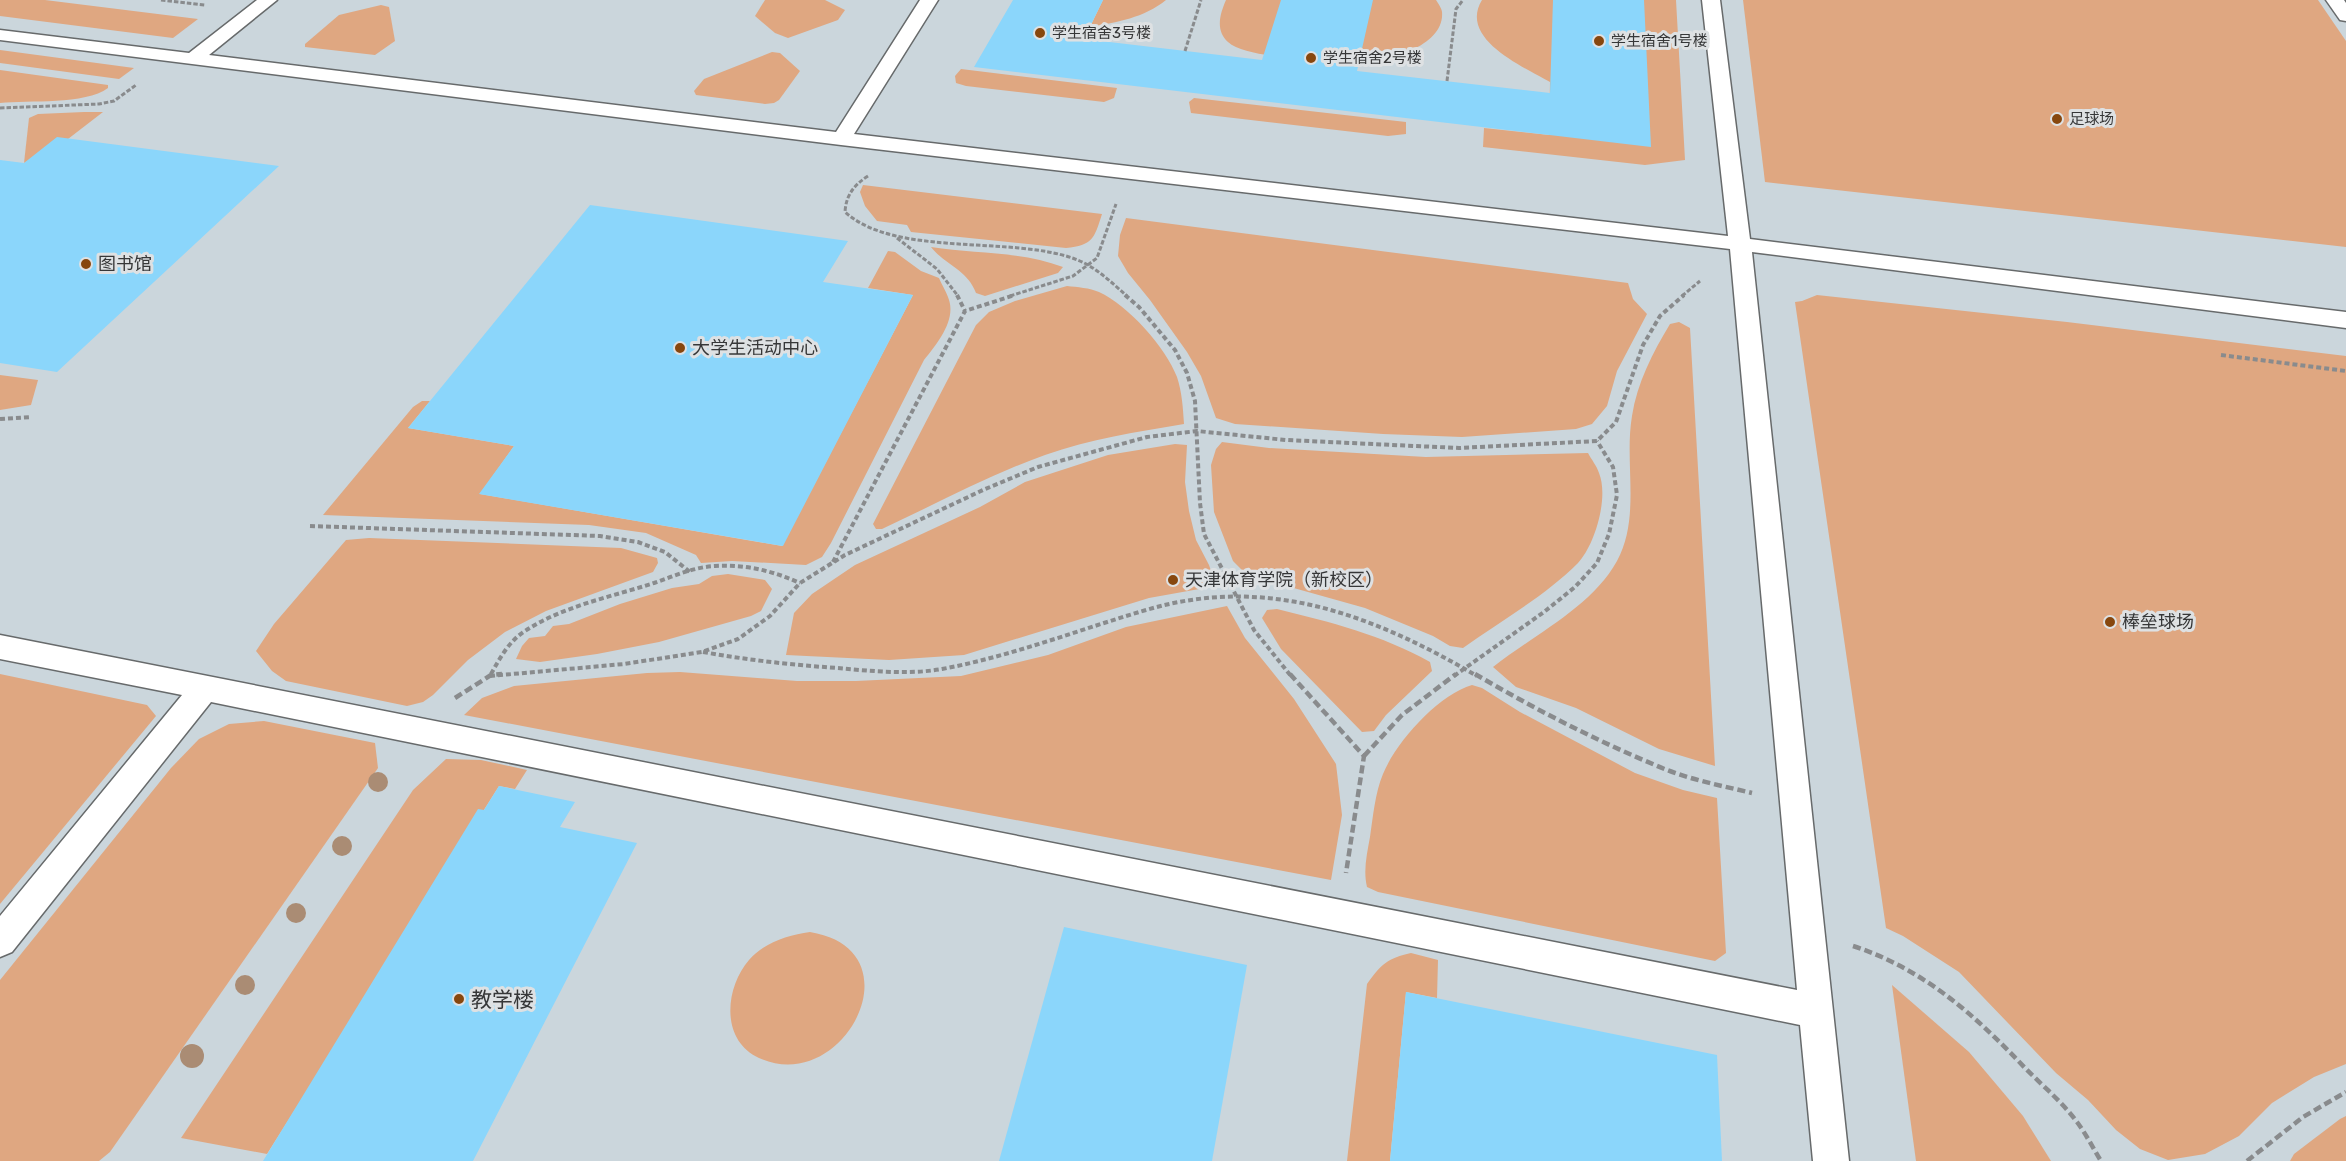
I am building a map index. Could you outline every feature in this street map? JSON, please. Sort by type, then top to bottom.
[{"type":"lane","points":[[191,60],[268,0]]},
{"type":"lane","points":[[841,139],[929,0]]},
{"type":"lane","points":[[1712,0],[1740,244],[1831,1161]]},
{"type":"lane","points":[[2335,0],[2346,16]]},
{"type":"lane","points":[[0,35],[841,139],[1740,244],[2346,320]]},
{"type":"lane","points":[[0,647],[1816,1011]]},
{"type":"lane","points":[[0,941],[205,688]]},
{"type":"path","points":[[161,0],[212,6]]},
{"type":"path","points":[[1185,51],[1201,0]]},
{"type":"path","points":[[1447,81],[1456,9],[1462,0]]},
{"type":"path","points":[[0,108],[99,104],[114,101],[137,85]]},
{"type":"path","points":[[832,564],[965,311],[1073,276],[1097,258],[1129,172]]},
{"type":"path","points":[[871,174],[856,183],[845,198],[846,212],[856,222],[896,237],[1043,252],[1076,259],[1101,274],[1139,307],[1175,350],[1187,373],[1195,401],[1200,503],[1204,534],[1254,630],[1281,665],[1320,705],[1364,756]]},
{"type":"path","points":[[896,237],[944,274],[958,295],[965,311]]},
{"type":"path","points":[[419,731],[448,701],[491,675],[624,664],[702,652],[738,639],[770,616],[800,583],[845,555],[983,490],[1038,467],[1147,437],[1197,431],[1286,440],[1459,448],[1597,441],[1616,422],[1643,345],[1660,315],[1700,281]]},
{"type":"path","points":[[2221,355],[2346,371]]},
{"type":"path","points":[[0,419],[31,417]]},
{"type":"path","points":[[1340,915],[1364,756],[1402,715],[1465,667],[1544,612],[1575,587],[1597,563],[1609,534],[1617,495],[1613,467],[1597,441]]},
{"type":"path","points":[[310,526],[600,536],[638,542],[665,552],[690,572]]},
{"type":"path","points":[[491,675],[505,649],[523,632],[556,615],[690,572],[713,566],[748,567],[774,571],[800,583]]},
{"type":"path","points":[[702,652],[762,662],[879,672],[940,669],[1037,645],[1148,609],[1199,598],[1235,595],[1269,597],[1314,604],[1431,649],[1532,707],[1656,766],[1700,781],[1745,792],[1795,799]]},
{"type":"path","points":[[1808,935],[1870,950],[1917,975],[1970,1013],[2076,1120],[2101,1161]]},
{"type":"path","points":[[2247,1161],[2303,1117],[2346,1092]]},
{"type":"shaded area","name":"天津体育学院（新校区）","points":[[0,0],[2346,0],[2346,1161],[0,1161]]},
{"type":"shaded area","points":[[0,0],[45,0],[198,19],[173,38],[0,16]]},
{"type":"shaded area","points":[[765,0],[825,0],[845,10],[838,20],[788,38],[775,33],[755,16]]},
{"type":"shaded area","points":[[1103,0],[1166,0],[1139,15],[1090,27]]},
{"type":"shaded area","points":[[1226,0],[1436,0],[1442,12],[1441,24],[1435,34],[1425,42],[1387,59],[1348,62],[1286,57],[1243,50],[1228,42],[1220,27]]},
{"type":"shaded area","points":[[1482,0],[1676,0],[1685,160],[1645,165],[1483,147],[1484,128],[1549,135],[1550,82],[1511,60],[1486,39],[1479,27],[1477,14]]},
{"type":"shaded area","name":"足球场","points":[[1743,0],[2318,0],[2346,41],[2346,247],[1765,182]]},
{"type":"shaded area","points":[[381,5],[389,7],[395,41],[375,55],[305,47],[305,44],[339,15]]},
{"type":"shaded area","points":[[0,50],[134,68],[119,79],[0,63]]},
{"type":"shaded area","points":[[772,52],[780,53],[800,71],[779,100],[774,103],[765,104],[696,95],[694,91],[704,79]]},
{"type":"shaded area","points":[[961,69],[1117,88],[1114,98],[1104,102],[966,86],[956,83],[955,76]]},
{"type":"shaded area","points":[[0,70],[108,85],[108,88],[86,97],[56,101],[0,103]]},
{"type":"shaded area","points":[[1194,98],[1406,122],[1406,134],[1388,136],[1191,113],[1189,102]]},
{"type":"shaded area","points":[[103,112],[68,139],[24,163],[29,118],[38,114]]},
{"type":"shaded area","points":[[863,185],[1102,214],[1094,235],[1087,243],[1066,248],[911,232],[907,225],[877,221],[865,206],[860,192]]},
{"type":"shaded area","points":[[1126,218],[1628,283],[1633,299],[1647,314],[1617,371],[1607,406],[1592,424],[1576,429],[1462,437],[1235,424],[1216,418],[1201,376],[1187,352],[1128,273],[1118,256],[1120,235]]},
{"type":"shaded area","points":[[931,247],[1014,255],[1063,267],[1058,273],[985,296],[976,293],[967,278]]},
{"type":"shaded area","points":[[888,251],[895,252],[921,271],[939,278],[949,300],[950,316],[944,332],[924,360],[831,543],[822,557],[806,565],[732,561],[701,563],[696,555],[646,533],[589,525],[323,515],[413,407],[422,401],[430,401],[408,428],[514,446],[480,494],[782,546],[913,295],[868,288]]},
{"type":"shaded area","points":[[1067,286],[1099,292],[1122,307],[1145,328],[1164,353],[1177,377],[1184,424],[1096,440],[1062,449],[983,481],[882,529],[876,529],[873,524],[976,325],[989,312],[1015,301]]},
{"type":"shaded area","name":"棒垒球场","points":[[1817,295],[2067,322],[2346,356],[2346,1064],[2314,1077],[2272,1103],[2239,1136],[2205,1154],[2168,1160],[2140,1149],[2116,1130],[2088,1100],[2056,1073],[1959,972],[1903,936],[1886,928],[1795,302]]},
{"type":"shaded area","points":[[1679,322],[1690,328],[1715,766],[1659,749],[1576,708],[1516,687],[1493,667],[1577,607],[1606,578],[1617,561],[1624,544],[1630,508],[1630,434],[1634,404],[1646,368],[1670,324]]},
{"type":"shaded area","points":[[0,375],[38,380],[31,405],[0,410]]},
{"type":"shaded area","points":[[1222,442],[1269,448],[1426,457],[1588,453],[1598,470],[1602,483],[1599,520],[1584,555],[1565,575],[1463,648],[1450,646],[1433,636],[1365,608],[1283,585],[1258,582],[1243,571],[1233,561],[1214,512],[1211,465],[1216,449]]},
{"type":"shaded area","points":[[1175,444],[1187,445],[1185,482],[1189,511],[1196,540],[1209,565],[1216,586],[1149,598],[964,655],[889,660],[786,655],[794,613],[812,594],[855,565],[980,507],[1025,482],[1108,455]]},
{"type":"shaded area","points":[[369,538],[621,548],[657,558],[658,563],[653,572],[546,611],[505,632],[468,660],[423,702],[407,706],[286,681],[272,671],[256,651],[274,624],[346,540]]},
{"type":"shaded area","points":[[728,574],[765,580],[772,589],[761,611],[751,616],[659,642],[540,662],[516,659],[529,638],[545,636],[553,626],[569,624],[620,604],[672,588],[699,584],[712,576]]},
{"type":"shaded area","points":[[1227,606],[1245,638],[1294,699],[1336,764],[1342,815],[1331,880],[464,715],[482,698],[514,686],[647,673],[680,672],[797,681],[961,676],[1048,655],[1126,627]]},
{"type":"shaded area","points":[[1277,609],[1336,624],[1393,644],[1430,662],[1432,671],[1386,715],[1374,731],[1362,732],[1281,649],[1262,618],[1267,610]]},
{"type":"shaded area","points":[[0,674],[147,705],[156,716],[0,904]]},
{"type":"shaded area","points":[[1472,685],[1482,688],[1520,712],[1635,773],[1683,790],[1717,798],[1726,953],[1715,961],[1378,892],[1367,887],[1366,862],[1375,805],[1380,781],[1389,761],[1408,734],[1432,709],[1459,690]]},
{"type":"shaded area","points":[[264,721],[375,743],[378,768],[110,1152],[99,1161],[0,1161],[0,980],[171,768],[199,739],[229,724]]},
{"type":"shaded area","points":[[446,759],[481,760],[527,770],[515,789],[499,786],[267,1154],[181,1138],[413,790]]},
{"type":"shaded area","points":[[810,932],[843,944],[860,965],[864,990],[857,1016],[841,1040],[818,1057],[790,1065],[759,1058],[746,1050],[732,1026],[731,999],[735,985],[749,960],[762,948],[785,937]]},
{"type":"shaded area","points":[[1411,953],[1438,960],[1437,998],[1406,992],[1390,1161],[1347,1161],[1367,984],[1386,963],[1396,957]]},
{"type":"shaded area","points":[[1892,985],[1969,1052],[2023,1116],[2051,1161],[1916,1161]]},
{"type":"shaded area","points":[[2346,1116],[2346,1161],[2290,1161],[2294,1154]]},
{"type":"building","points":[[1013,0],[1103,0],[1084,39],[1262,60],[1281,0],[1373,0],[1357,71],[1550,93],[1553,0],[1644,0],[1651,147],[974,67]]},
{"type":"building","name":"图书馆","points":[[57,137],[279,166],[57,372],[0,363],[0,160],[24,163]]},
{"type":"building","name":"大学生活动中心","points":[[590,205],[848,241],[823,282],[913,295],[783,546],[479,494],[514,446],[408,428]]},
{"type":"building","name":"教学楼","points":[[499,786],[575,802],[560,827],[637,843],[473,1161],[263,1161],[478,809],[484,810]]},
{"type":"building","points":[[1064,927],[1247,965],[1212,1161],[999,1161]]},
{"type":"building","points":[[1406,992],[1717,1055],[1722,1161],[1390,1161]]},
{"type":"place","name":"学生宿舍3号楼","points":[[1040,33]]},
{"type":"place","name":"学生宿舍1号楼","points":[[1599,41]]},
{"type":"place","name":"学生宿舍2号楼","points":[[1311,58]]},
{"type":"place","name":"足球场","points":[[2057,119]]},
{"type":"place","name":"图书馆","points":[[86,264]]},
{"type":"place","name":"大学生活动中心","points":[[680,348]]},
{"type":"place","name":"天津体育学院（新校区）","points":[[1173,580]]},
{"type":"place","name":"棒垒球场","points":[[2110,622]]},
{"type":"place","name":"教学楼","points":[[459,999]]}]
